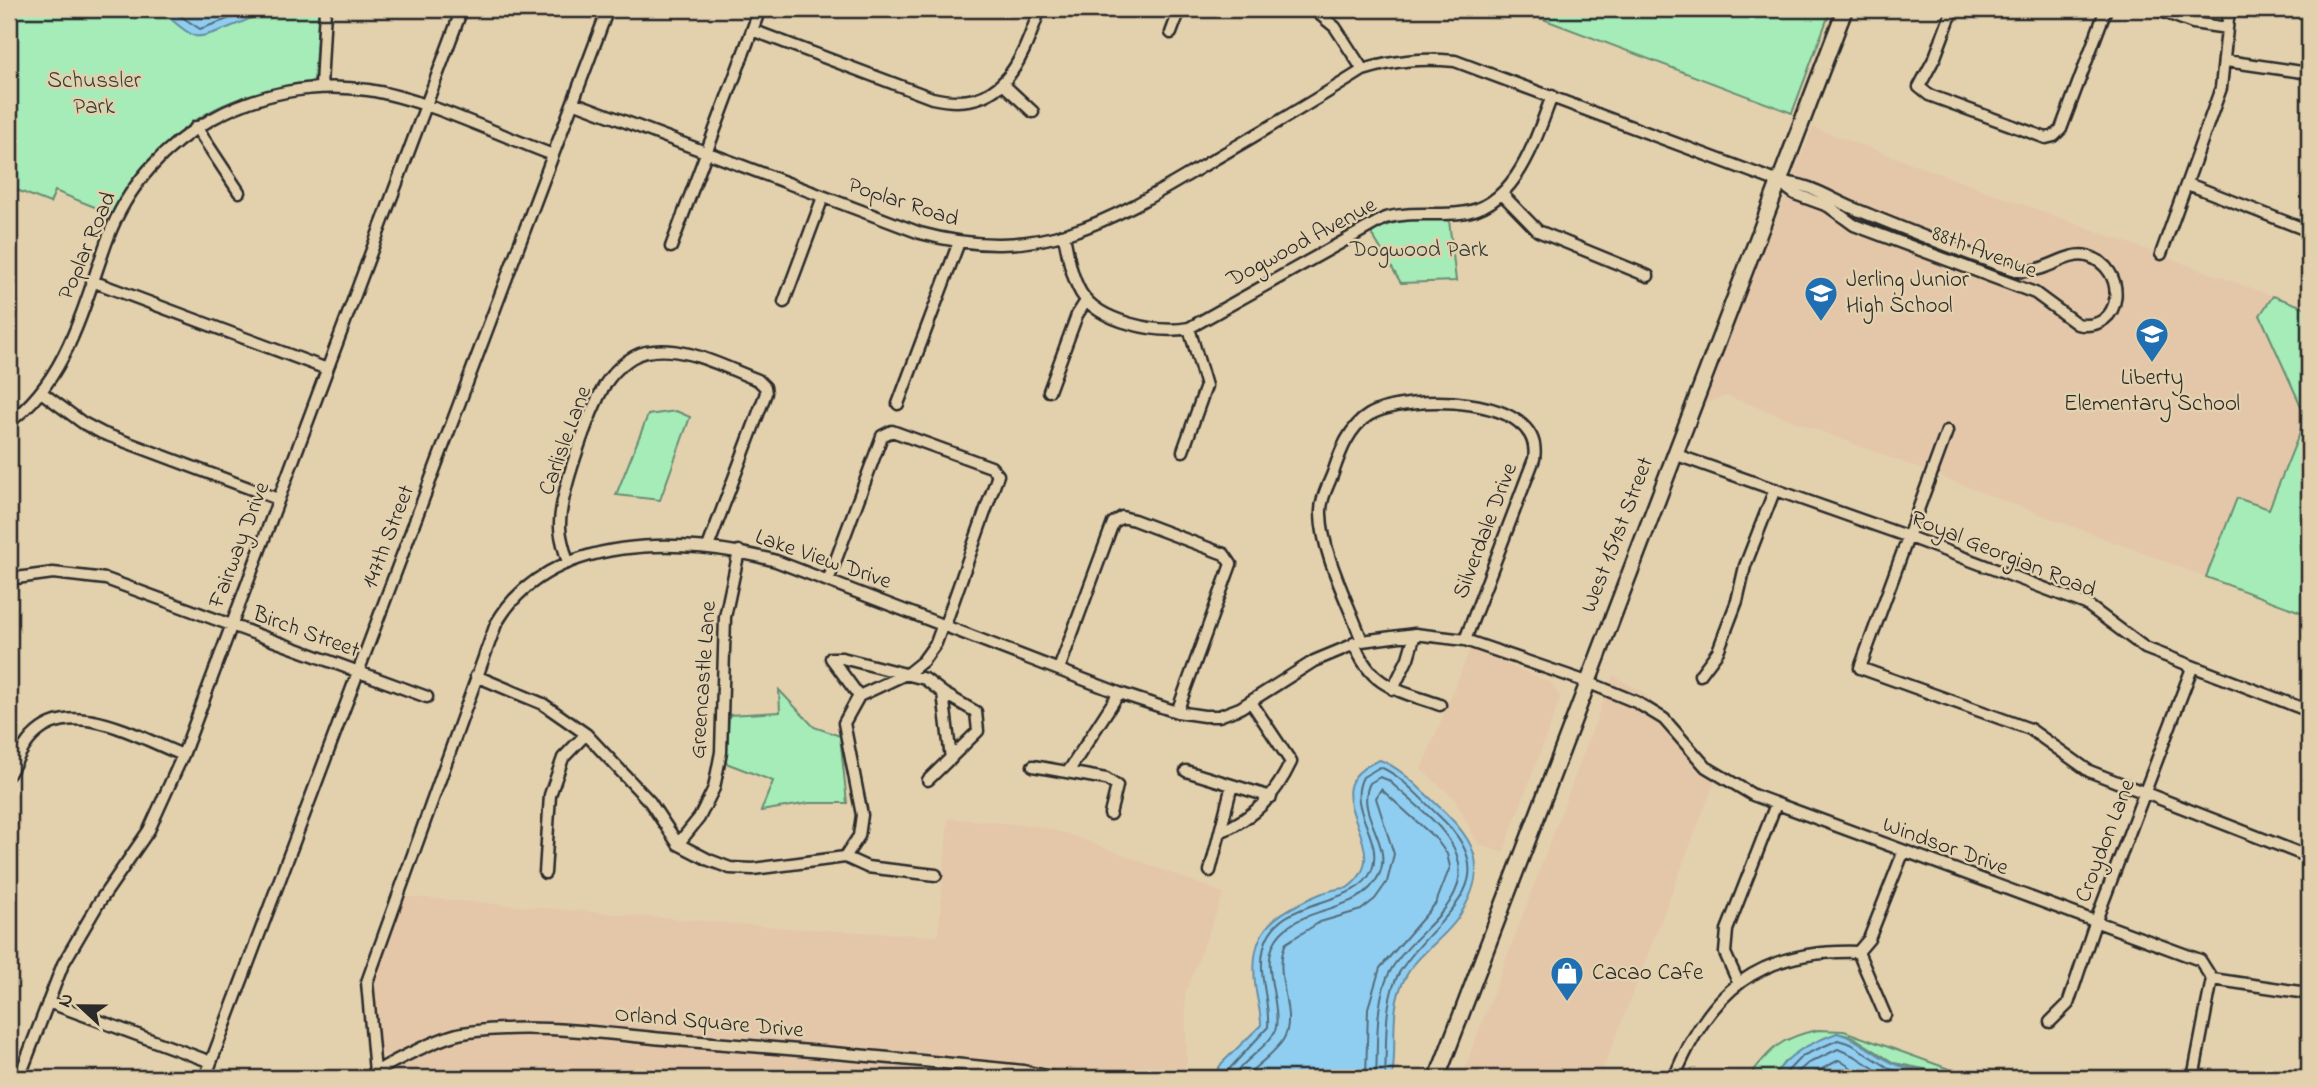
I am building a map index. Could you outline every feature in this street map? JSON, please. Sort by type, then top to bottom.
[{"type":"street","points":[[321,87],[325,9]]},
{"type":"street","name":"Fairway Drive","points":[[19,1078],[63,964],[98,904],[149,830],[183,755],[462,9]]},
{"type":"street","name":"147th Street","points":[[205,1078],[608,9]]},
{"type":"street","points":[[671,247],[760,9]]},
{"type":"street","points":[[752,30],[932,98],[969,100],[1004,85],[1019,64],[1040,9]]},
{"type":"street","points":[[1171,33],[1180,9]]},
{"type":"street","points":[[1313,9],[1335,27],[1363,70]]},
{"type":"street","name":"West 151st Street","points":[[1437,1078],[1845,9]]},
{"type":"street","points":[[1953,9],[1935,57],[1919,87],[1929,95],[2046,138],[2054,136],[2060,129],[2106,9]]},
{"type":"street","points":[[2156,9],[2193,23],[2227,28]]},
{"type":"street","points":[[2161,254],[2217,104],[2226,61],[2229,9]]},
{"type":"street","name":"88th Avenue","points":[[1363,70],[1396,60],[1426,58],[1455,61],[1779,183],[1795,194],[1828,206],[1854,225],[2035,293],[2077,324],[2100,323],[2117,301],[2112,276],[2102,264],[2089,257],[2073,256],[2036,271],[2018,271],[1858,211],[1830,195],[1800,183],[1779,183]]},
{"type":"street","points":[[2226,61],[2309,73]]},
{"type":"street","name":"Poplar Road","points":[[573,102],[920,233],[959,242],[1008,245],[1064,236],[1138,204],[1363,70]]},
{"type":"street","points":[[1004,85],[1033,112]]},
{"type":"street","name":"Poplar Road","points":[[9,422],[41,392],[63,358],[119,211],[132,190],[176,142],[196,127],[254,99],[321,87],[369,90],[425,107],[553,155]]},
{"type":"street","name":"Dogwood Avenue","points":[[1086,300],[1108,314],[1146,328],[1163,331],[1189,328],[1385,218],[1406,212],[1468,212],[1502,194],[1529,156],[1552,96]]},
{"type":"street","points":[[196,127],[239,192]]},
{"type":"street","points":[[2188,184],[2309,230]]},
{"type":"street","points":[[1502,194],[1538,231],[1648,276]]},
{"type":"street","points":[[784,302],[823,197]]},
{"type":"street","points":[[1049,391],[1077,315],[1086,300],[1076,283],[1064,236]]},
{"type":"street","points":[[898,404],[959,242]]},
{"type":"street","points":[[92,281],[327,369]]},
{"type":"street","points":[[1182,451],[1206,386],[1189,328]]},
{"type":"street","name":"Carlisle Lane","points":[[568,563],[560,528],[563,494],[603,388],[622,365],[642,353],[670,350],[758,380],[765,387],[766,393],[708,547]]},
{"type":"street","points":[[41,392],[83,423],[102,433],[278,499]]},
{"type":"street","name":"Silverdale Drive","points":[[1358,642],[1323,540],[1321,505],[1342,448],[1362,421],[1378,411],[1439,399],[1495,410],[1525,429],[1535,445],[1534,459],[1465,639]]},
{"type":"street","points":[[828,581],[882,436],[892,431],[996,471],[999,480],[932,650],[908,673],[859,696],[844,723],[862,815],[859,836],[845,857]]},
{"type":"street","points":[[1947,431],[1860,668],[2030,729],[2089,771],[2309,857]]},
{"type":"street","name":"Royal Georgian Road","points":[[1674,454],[1909,537],[2086,604],[2145,648],[2309,711]]},
{"type":"street","points":[[1700,675],[1718,651],[1737,601],[1745,566],[1775,489]]},
{"type":"street","points":[[1059,669],[1113,523],[1122,517],[1224,554],[1230,560],[1230,570],[1177,712]]},
{"type":"street","name":"Lake View Drive","points":[[371,1075],[367,982],[496,624],[513,598],[534,579],[568,563],[632,549],[708,547],[739,551],[828,581],[1177,712],[1219,716],[1251,702],[1314,661],[1358,642],[1415,634],[1465,639],[1587,682]]},
{"type":"street","name":"Greencastle Lane","points":[[678,844],[699,818],[714,789],[721,752],[725,617],[739,551]]},
{"type":"street","name":"Birch Street","points":[[9,579],[38,573],[91,575],[427,697]]},
{"type":"street","points":[[1393,689],[1408,658],[1415,634]]},
{"type":"street","points":[[1358,642],[1363,665],[1373,676],[1393,689],[1440,705]]},
{"type":"street","points":[[859,696],[831,658],[908,673],[925,679],[943,694],[976,712],[979,721],[974,737],[928,780]]},
{"type":"street","name":"Croydon Lane","points":[[2050,1022],[2068,1004],[2095,923],[2192,668]]},
{"type":"street","points":[[476,676],[543,704],[586,734],[650,802],[678,844],[730,868],[753,869],[845,857],[867,867],[936,875]]},
{"type":"street","name":"Windsor Drive","points":[[1587,682],[1629,699],[1664,719],[1706,768],[1735,787],[1903,853],[2200,960],[2212,979]]},
{"type":"street","points":[[1068,772],[1119,692]]},
{"type":"street","points":[[943,694],[951,759]]},
{"type":"street","points":[[1220,832],[1246,821],[1271,797],[1278,790],[1291,762],[1251,702]]},
{"type":"street","points":[[9,774],[32,737],[49,723],[62,719],[93,721],[183,755]]},
{"type":"street","points":[[545,873],[550,795],[563,758],[586,734]]},
{"type":"street","points":[[1033,766],[1106,779],[1117,786],[1110,814]]},
{"type":"street","points":[[1186,771],[1271,797]]},
{"type":"street","points":[[1210,871],[1233,785]]},
{"type":"street","points":[[1738,982],[1725,953],[1727,930],[1776,804]]},
{"type":"street","points":[[1858,952],[1869,939],[1903,853]]},
{"type":"street","points":[[1674,1078],[1689,1041],[1708,1011],[1738,982],[1772,964],[1824,951],[1858,952]]},
{"type":"street","points":[[1858,952],[1885,1015]]},
{"type":"street","points":[[2193,1078],[2212,979],[2300,992],[2309,997]]},
{"type":"street","points":[[48,1002],[211,1062]]},
{"type":"street","name":"Orland Square Drive","points":[[371,1075],[461,1033],[514,1030],[585,1032],[788,1049],[1023,1071],[1056,1078]]},
{"type":"shaded area","points":[[1813,127],[2273,296],[2260,315],[2306,417],[2269,510],[2236,499],[2206,577],[1727,396],[1700,406]]},
{"type":"shaded area","points":[[1470,649],[1550,682],[1561,697],[1503,853],[1478,844],[1454,798],[1421,770]]},
{"type":"shaded area","points":[[1613,675],[1642,692],[1719,771],[1600,1078],[1461,1078]]},
{"type":"shaded area","points":[[948,818],[1037,826],[1066,833],[1224,893],[1185,995],[1187,1063],[1181,1078],[357,1078],[390,1056],[379,1053],[376,1049],[371,982],[400,896],[790,928],[938,936]]},
{"type":"green space","name":"Schussler Park","points":[[9,9],[319,9],[314,80],[242,98],[201,117],[183,129],[151,160],[112,214],[55,191],[50,203],[9,187]]},
{"type":"green space","points":[[1516,9],[1831,9],[1792,113]]},
{"type":"green space","name":"Dogwood Park","points":[[1409,218],[1449,220],[1456,281],[1401,283],[1370,231]]},
{"type":"green space","points":[[2273,296],[2309,309],[2309,615],[2206,577],[2237,498],[2269,509],[2306,417],[2260,315]]},
{"type":"green space","points":[[676,411],[690,417],[660,500],[616,495],[648,415]]},
{"type":"green space","points":[[779,690],[814,727],[840,736],[847,803],[809,803],[761,811],[773,781],[726,763],[729,715],[780,712]]},
{"type":"green space","points":[[1818,1030],[1844,1031],[1974,1078],[1949,1078],[1934,1071],[1894,1063],[1853,1037],[1837,1033],[1785,1061],[1773,1078],[1748,1078],[1777,1046],[1795,1036]]},
{"type":"water","points":[[159,9],[267,9],[232,26],[195,36]]},
{"type":"water","points":[[1380,760],[1407,776],[1458,826],[1473,852],[1476,866],[1475,882],[1458,918],[1410,969],[1400,990],[1395,1015],[1392,1078],[1212,1078],[1222,1063],[1261,1025],[1254,969],[1261,935],[1285,912],[1327,891],[1347,888],[1362,872],[1365,855],[1350,803],[1350,787],[1359,772]]},
{"type":"water","points":[[1837,1033],[1853,1039],[1895,1064],[1949,1078],[1773,1078],[1793,1055]]},
{"type":"place","name":"Jerling Junior High School","points":[[1821,323]]},
{"type":"place","name":"Liberty Elementary School","points":[[2152,364]]},
{"type":"place","name":"Cacao Cafe","points":[[1567,1003]]}]
